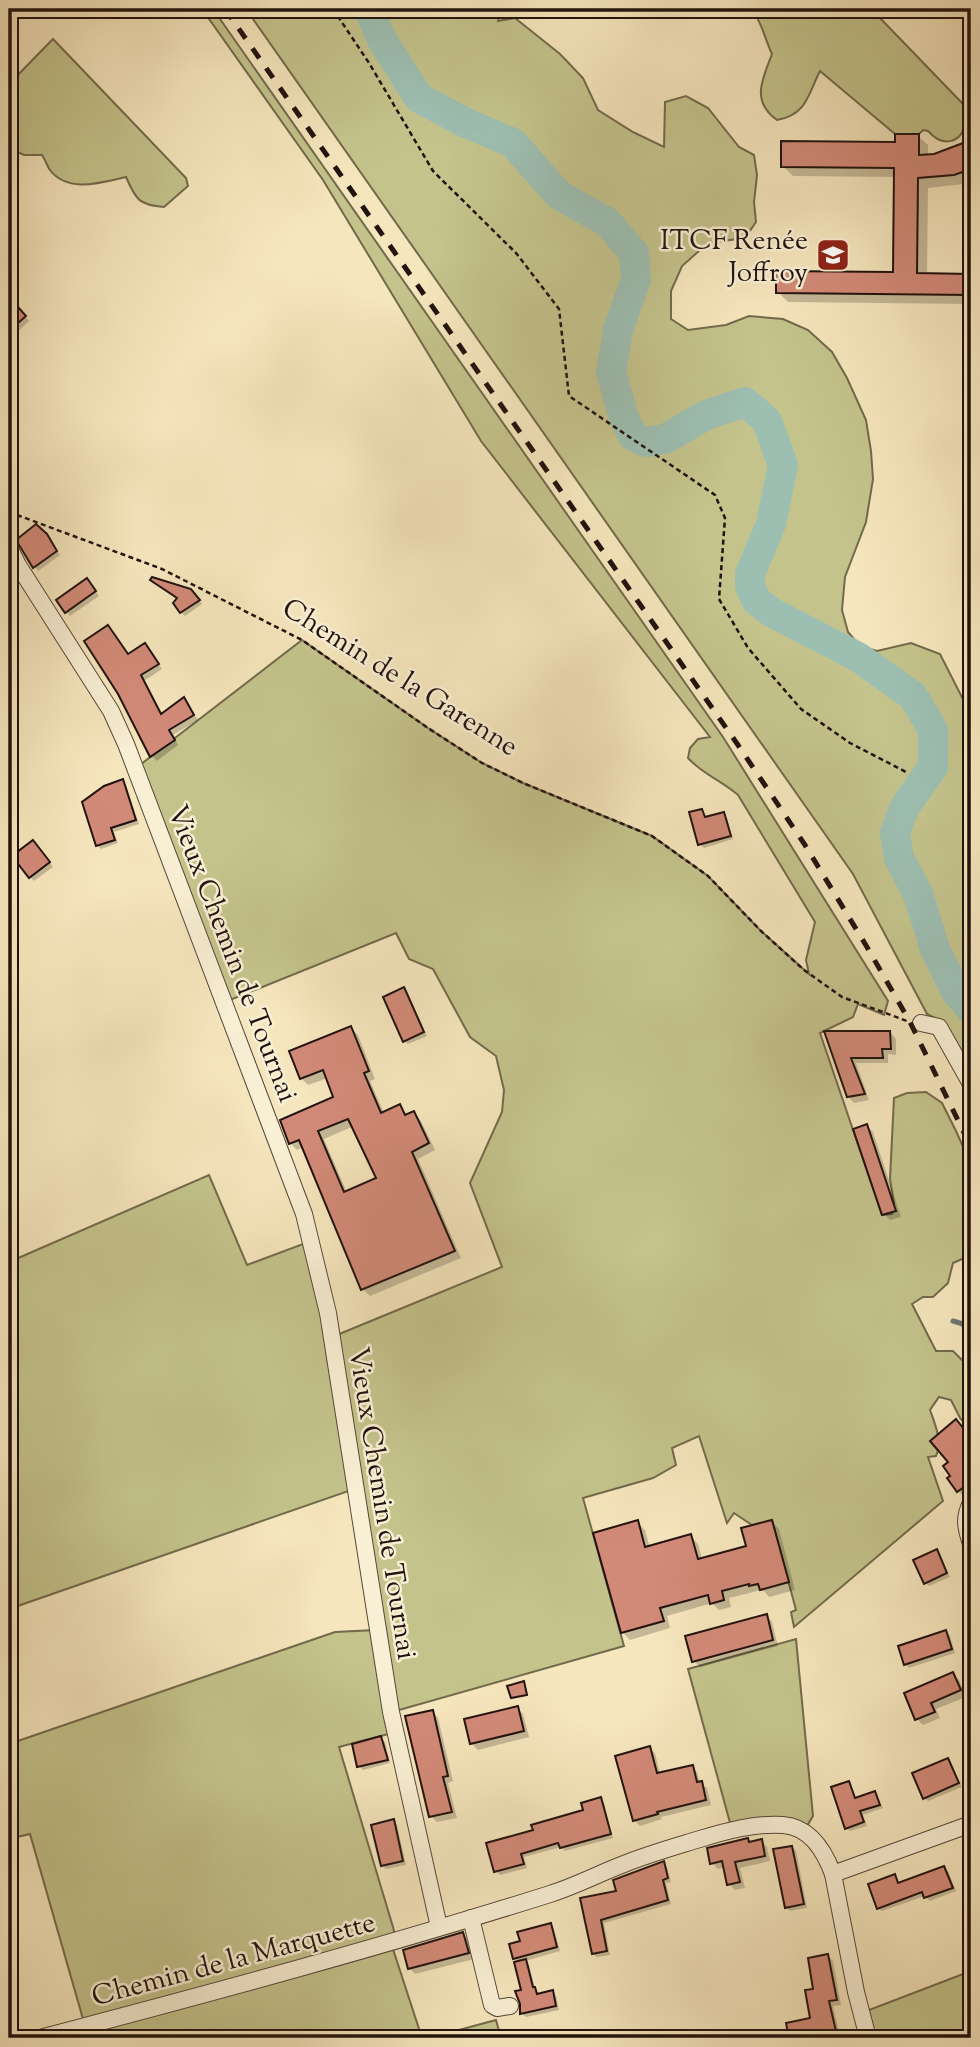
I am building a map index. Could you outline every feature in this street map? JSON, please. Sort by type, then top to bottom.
[{"type":"street","name":"Vieux Chemin de Tournai","points":[[9,547],[111,711],[121,733],[304,1214],[328,1313],[391,1712],[439,1927]]},
{"type":"street","points":[[921,1023],[939,1027],[971,1084]]},
{"type":"street","points":[[971,1503],[965,1525],[971,1544]]},
{"type":"street","points":[[833,1874],[971,1824]]},
{"type":"street","points":[[439,1927],[554,1893],[626,1863],[732,1830],[766,1825],[794,1827],[804,1831],[822,1850],[833,1874],[856,1992],[868,2038]]},
{"type":"street","points":[[471,1917],[492,2005],[497,2008],[510,2006]]},
{"type":"street","name":"Chemin de la Marquette","points":[[40,2038],[185,2000],[439,1927]]},
{"type":"path","points":[[333,9],[369,63],[433,171],[516,253],[559,309],[569,396],[715,495],[725,518],[719,599],[748,648],[801,709],[850,743],[908,773]]},
{"type":"path","name":"Chemin de la Garenne","points":[[9,512],[162,569],[302,640],[482,763],[523,783],[652,836],[708,876],[761,931],[804,970],[842,998],[910,1023],[921,1023]]},
{"type":"shaded area","points":[[202,9],[213,9],[723,737],[888,1001],[884,1015],[858,1004],[853,1017],[820,1033],[882,1215],[892,1214],[894,1203],[890,1179],[894,1098],[907,1093],[926,1092],[942,1103],[971,1165],[971,1255],[953,1263],[948,1283],[933,1297],[923,1297],[912,1304],[936,1351],[953,1351],[971,1369],[971,1430],[960,1418],[951,1400],[939,1397],[930,1410],[939,1445],[936,1456],[928,1457],[943,1501],[794,1627],[791,1612],[796,1610],[772,1520],[752,1525],[734,1513],[727,1523],[699,1436],[672,1448],[676,1465],[653,1478],[583,1498],[624,1646],[392,1712],[396,1732],[339,1747],[393,1927],[396,1940],[391,1943],[422,2038],[40,2038],[85,2026],[30,1834],[9,1839],[9,1744],[335,1632],[376,1630],[354,1489],[9,1609],[9,1262],[209,1175],[247,1265],[311,1241],[332,1337],[502,1267],[470,1183],[502,1112],[504,1090],[496,1056],[470,1037],[433,969],[409,959],[396,933],[225,1002],[136,768],[302,640],[482,763],[523,783],[652,836],[708,876],[761,931],[809,974],[806,960],[815,922],[738,795],[688,758],[690,748],[698,739],[710,737],[481,441],[323,180]]},
{"type":"shaded area","points":[[246,9],[501,9],[498,21],[515,18],[560,54],[583,78],[598,110],[633,132],[664,147],[665,102],[686,96],[708,108],[739,147],[754,155],[757,175],[754,202],[756,222],[745,238],[708,243],[682,266],[671,291],[671,319],[688,330],[726,325],[749,316],[783,319],[808,330],[832,352],[866,420],[873,479],[866,522],[845,577],[842,610],[848,632],[860,646],[877,651],[911,643],[940,654],[971,715],[971,1081],[941,1021],[927,1014],[853,874]]},
{"type":"shaded area","points":[[752,9],[864,9],[881,19],[964,105],[964,130],[950,141],[939,140],[923,130],[919,134],[895,134],[820,71],[801,108],[777,120],[769,113],[761,97],[763,80],[772,54]]},
{"type":"shaded area","points":[[53,39],[186,178],[188,186],[164,207],[149,205],[139,200],[126,177],[86,184],[66,182],[50,170],[42,155],[24,155],[9,148],[9,84]]},
{"type":"shaded area","points":[[796,1639],[813,1816],[804,1831],[732,1830],[688,1669]]},
{"type":"shaded area","points":[[971,1971],[971,2038],[868,2038],[861,2013]]},
{"type":"shaded area","points":[[496,2020],[501,2038],[429,2038]]},
{"type":"building","points":[[895,134],[919,134],[919,155],[934,154],[971,140],[971,169],[954,175],[918,178],[917,273],[971,274],[971,295],[776,293],[776,271],[893,272],[894,168],[781,167],[781,141],[895,142]]},
{"type":"building","points":[[9,297],[26,316],[9,331]]},
{"type":"building","points":[[36,524],[47,534],[57,551],[33,568],[16,540]]},
{"type":"building","points":[[152,577],[191,589],[200,600],[180,613],[173,603],[177,598],[150,580]]},
{"type":"building","points":[[87,578],[96,591],[65,613],[56,600]]},
{"type":"building","points":[[108,625],[128,654],[145,643],[159,664],[141,675],[161,714],[184,697],[194,715],[169,730],[175,740],[150,757],[118,694],[84,641]]},
{"type":"building","points":[[123,779],[136,820],[111,828],[115,840],[96,846],[82,802],[104,786]]},
{"type":"building","points":[[702,809],[705,817],[724,812],[731,836],[698,845],[689,812]]},
{"type":"building","points":[[33,840],[50,862],[29,878],[12,856]]},
{"type":"building","points":[[404,987],[424,1032],[403,1042],[383,997]]},
{"type":"building","points":[[351,1026],[369,1071],[364,1073],[381,1113],[400,1104],[405,1115],[414,1111],[429,1143],[412,1152],[455,1251],[361,1290],[299,1140],[289,1144],[280,1120],[333,1097],[323,1070],[300,1079],[289,1051]],"holes":[[[348,1119],[376,1178],[344,1192],[318,1131]]]},
{"type":"building","points":[[824,1031],[890,1031],[891,1049],[882,1049],[883,1058],[851,1058],[865,1094],[847,1097]]},
{"type":"building","points":[[867,1124],[896,1211],[882,1215],[853,1129]]},
{"type":"building","points":[[956,1419],[971,1438],[971,1482],[957,1492],[947,1478],[950,1476],[943,1466],[948,1462],[930,1441]]},
{"type":"building","points":[[638,1520],[645,1547],[691,1534],[698,1559],[746,1546],[741,1528],[772,1520],[789,1582],[760,1590],[758,1584],[749,1584],[722,1591],[724,1600],[710,1604],[708,1595],[660,1608],[664,1621],[621,1633],[593,1533]]},
{"type":"building","points":[[937,1549],[947,1573],[924,1584],[913,1560]]},
{"type":"building","points":[[767,1614],[773,1640],[692,1662],[685,1636]]},
{"type":"building","points":[[946,1630],[952,1649],[904,1665],[898,1646]]},
{"type":"building","points":[[953,1672],[961,1690],[931,1703],[935,1712],[915,1720],[904,1693]]},
{"type":"building","points":[[524,1681],[527,1695],[511,1698],[507,1686]]},
{"type":"building","points":[[518,1706],[524,1731],[470,1744],[464,1719]]},
{"type":"building","points":[[433,1710],[448,1776],[443,1777],[452,1812],[429,1817],[405,1716]]},
{"type":"building","points":[[381,1736],[388,1760],[357,1767],[352,1744]]},
{"type":"building","points":[[650,1746],[657,1773],[693,1765],[697,1782],[702,1781],[706,1800],[633,1821],[615,1756]]},
{"type":"building","points":[[948,1758],[959,1783],[923,1799],[912,1773]]},
{"type":"building","points":[[849,1781],[855,1798],[875,1791],[880,1805],[860,1811],[864,1822],[845,1829],[831,1787]]},
{"type":"building","points":[[601,1797],[611,1834],[560,1848],[558,1843],[521,1854],[524,1864],[494,1872],[486,1843],[533,1830],[531,1825],[583,1810],[581,1803]]},
{"type":"building","points":[[394,1819],[403,1861],[381,1866],[371,1825]]},
{"type":"building","points":[[748,1838],[749,1842],[762,1839],[765,1856],[735,1862],[740,1882],[727,1885],[722,1861],[710,1864],[707,1848]]},
{"type":"building","points":[[792,1846],[804,1904],[785,1908],[773,1849]]},
{"type":"building","points":[[664,1861],[668,1878],[663,1880],[668,1900],[601,1920],[607,1951],[592,1954],[580,1898],[616,1891],[613,1880]]},
{"type":"building","points":[[944,1866],[953,1888],[924,1898],[922,1892],[877,1909],[868,1884],[895,1874],[898,1883]]},
{"type":"building","points":[[551,1923],[557,1947],[513,1959],[509,1944],[520,1941],[517,1932]]},
{"type":"building","points":[[463,1932],[469,1953],[408,1969],[403,1950]]},
{"type":"building","points":[[828,1954],[837,2000],[829,2001],[836,2031],[814,2038],[789,2038],[786,2023],[810,2018],[805,1990],[813,1989],[808,1958]]},
{"type":"building","points":[[526,1959],[537,1994],[553,1990],[556,2006],[520,2014],[520,2004],[515,1991],[521,1990],[514,1962]]},
{"type":"waterway","points":[[369,9],[382,40],[419,98],[464,122],[513,143],[559,195],[607,222],[634,253],[636,279],[618,330],[611,372],[624,418],[633,436],[646,442],[665,439],[706,415],[745,402],[767,421],[783,465],[771,524],[750,574],[750,586],[756,600],[771,612],[858,657],[913,696],[933,730],[933,767],[904,808],[895,833],[899,858],[918,894],[935,949],[956,992],[971,1009]]},
{"type":"waterway","points":[[953,1321],[963,1324],[971,1340]]},
{"type":"railway","points":[[225,9],[805,845],[910,1022],[971,1147]]},
{"type":"place","name":"ITCF Renée Joffroy","points":[[833,255]]}]
